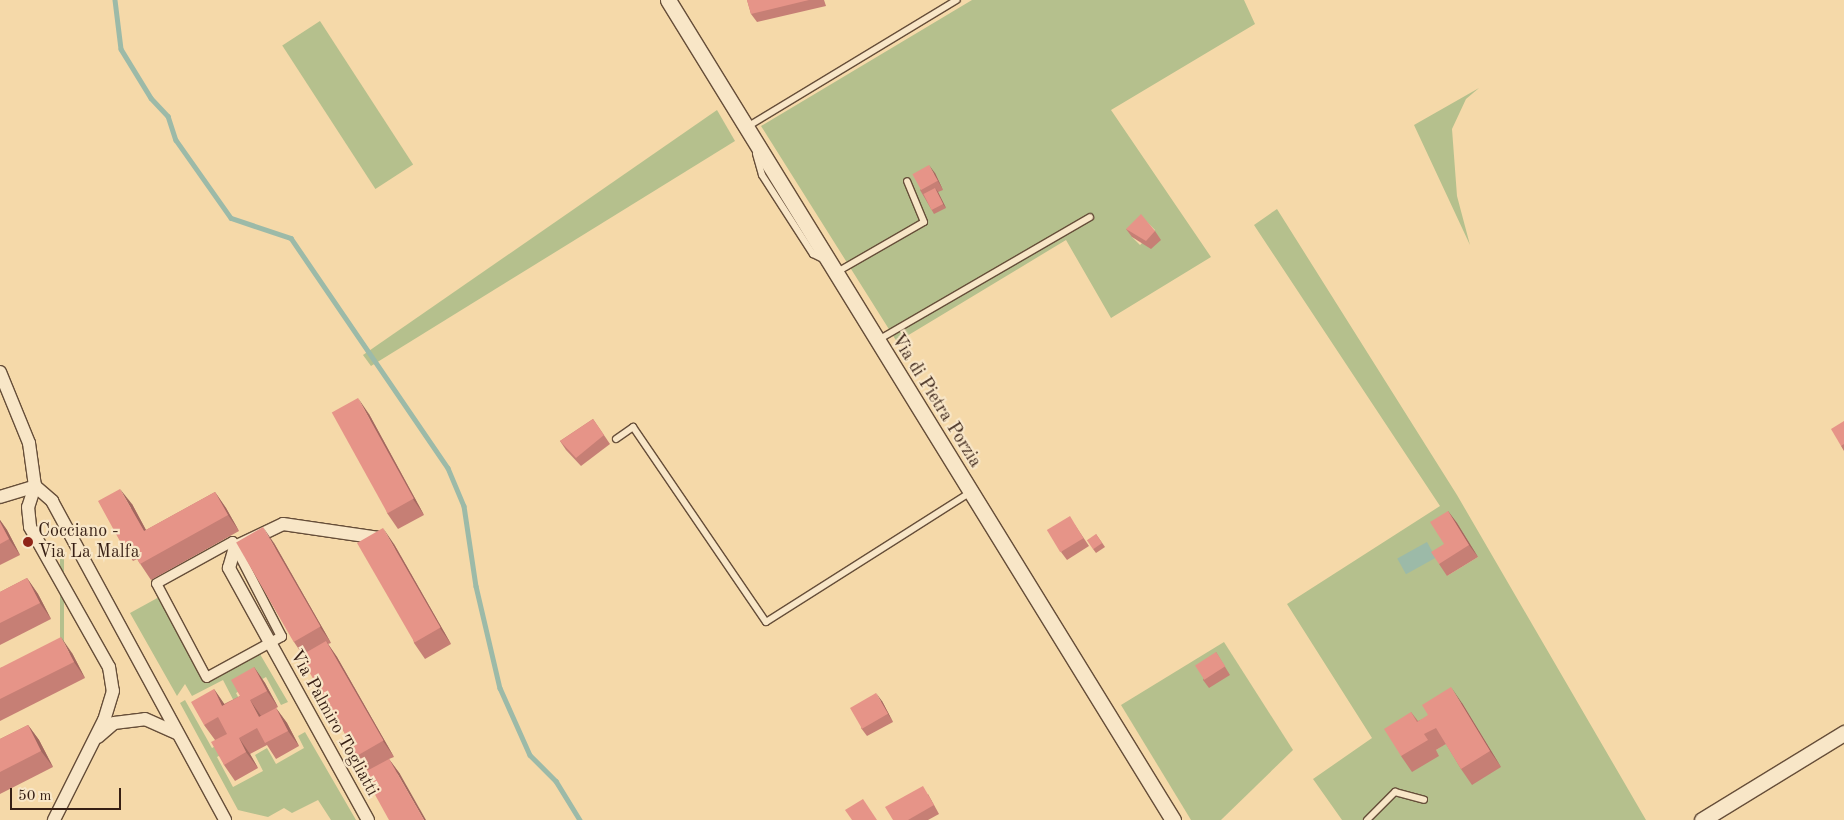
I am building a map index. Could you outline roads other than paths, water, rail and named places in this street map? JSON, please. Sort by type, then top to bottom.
[{"type":"street","name":"Via di Pietra Porzia","points":[[668,0],[1173,820]]},
{"type":"street","points":[[0,372],[29,443],[36,486],[28,507],[30,527],[109,667],[113,692],[93,741],[54,820]]},
{"type":"street","points":[[0,497],[36,486]]},
{"type":"street","points":[[36,486],[52,501],[225,820]]},
{"type":"street","points":[[269,642],[206,677],[156,583],[232,541],[235,547],[283,524],[378,538]]},
{"type":"street","name":"Via Palmiro Togliatti","points":[[235,547],[229,568],[368,820]]},
{"type":"street","points":[[93,741],[114,723],[145,719],[179,734]]},
{"type":"street","points":[[1702,820],[1844,733]]},
{"type":"lane","points":[[749,133],[957,0]]},
{"type":"lane","points":[[832,267],[924,222],[907,181]]},
{"type":"lane","points":[[877,341],[1090,217]]},
{"type":"lane","points":[[616,439],[633,427],[766,622],[971,492]]},
{"type":"lane","points":[[1367,820],[1395,792],[1424,800]]},
{"type":"waterway","points":[[115,0],[121,49],[151,98],[168,116],[176,140],[231,218],[291,238],[448,468],[464,506],[476,586],[500,688],[530,755],[556,781],[580,820]]},
{"type":"place","name":"Cocciano - Via La Malfa","points":[[28,542]]}]
